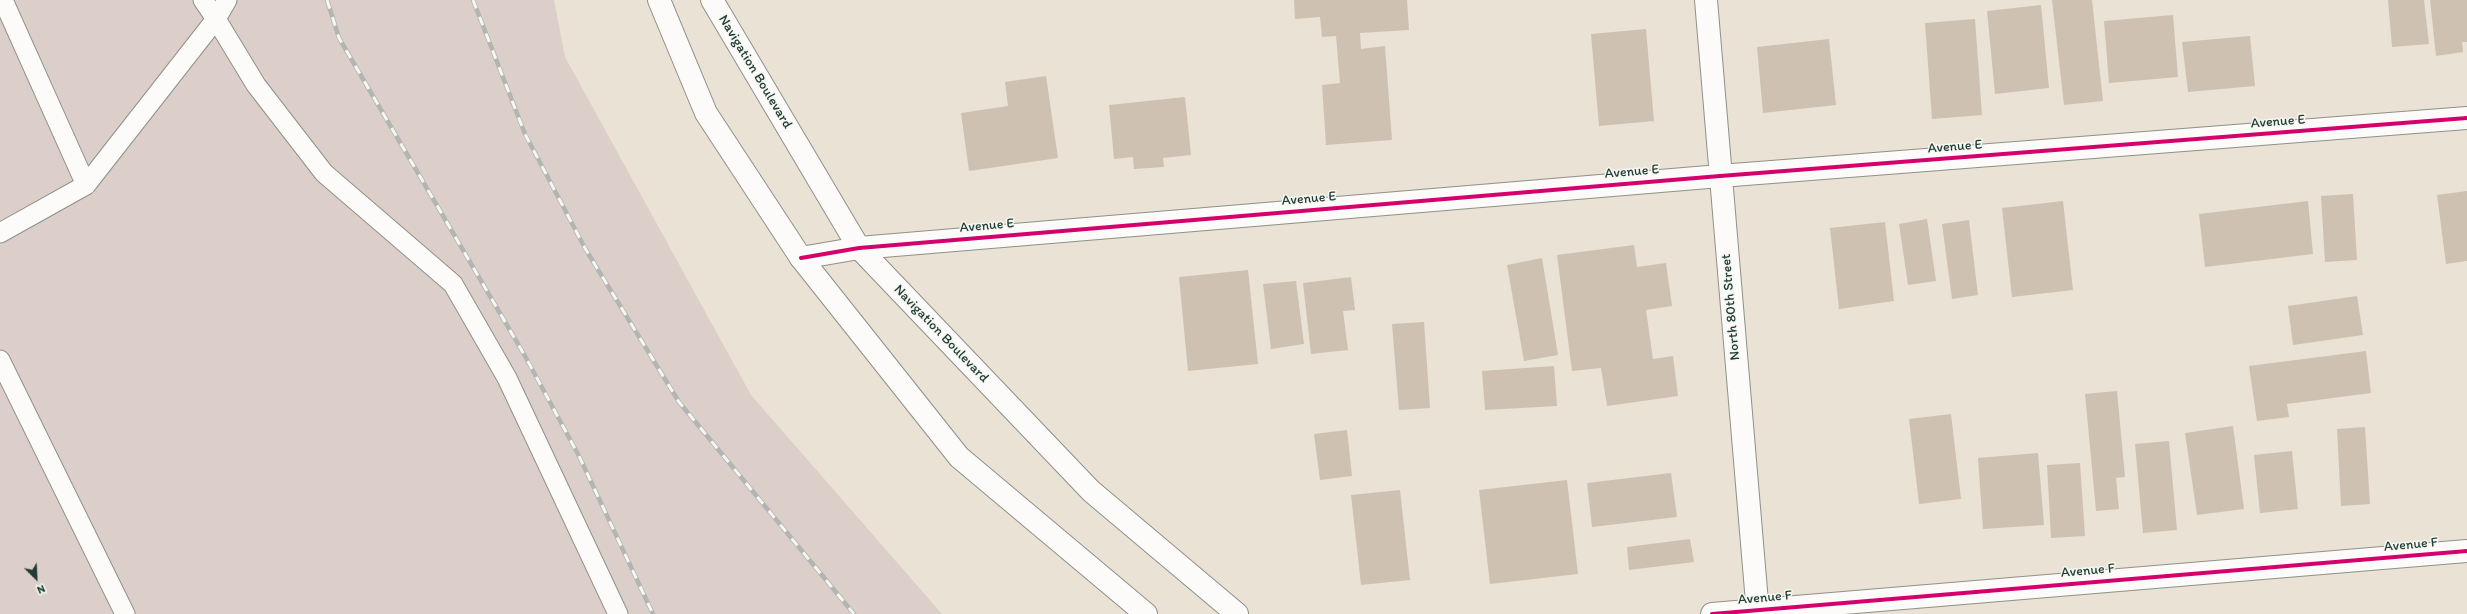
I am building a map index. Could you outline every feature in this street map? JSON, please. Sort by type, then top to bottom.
[{"type":"street","points":[[659,0],[706,113],[801,258],[959,457],[1146,614]]},
{"type":"street","name":"Navigation Boulevard","points":[[712,0],[859,248],[1091,491],[1238,614]]},
{"type":"street","name":"North 80th Street","points":[[1706,0],[1758,612]]},
{"type":"street","name":"Avenue E","points":[[801,258],[859,248],[1720,176],[2467,118]]},
{"type":"street","name":"Avenue F","points":[[1712,614],[1758,612],[2467,551]]},
{"type":"lane","points":[[3,0],[86,185]]},
{"type":"lane","points":[[203,0],[216,18],[256,85],[324,173],[453,284],[507,378],[618,614]]},
{"type":"lane","points":[[0,233],[86,185],[216,18],[227,0]]},
{"type":"lane","points":[[0,360],[126,614]]},
{"type":"shaded area","points":[[0,0],[554,0],[565,57],[751,395],[942,614],[0,614]]},
{"type":"building","points":[[1294,0],[1407,0],[1409,30],[1360,33],[1361,49],[1385,46],[1392,140],[1326,145],[1322,85],[1340,83],[1336,36],[1322,37],[1320,17],[1295,19]]},
{"type":"building","points":[[2052,0],[2092,0],[2103,101],[2064,105]]},
{"type":"building","points":[[2388,0],[2424,0],[2429,44],[2392,47]]},
{"type":"building","points":[[2430,0],[2467,0],[2467,42],[2462,42],[2463,52],[2436,56]]},
{"type":"building","points":[[2041,5],[2049,88],[1995,94],[1987,11]]},
{"type":"building","points":[[2173,15],[2178,77],[2109,83],[2104,21]]},
{"type":"building","points":[[1975,19],[1982,115],[1932,119],[1925,23]]},
{"type":"building","points":[[1646,29],[1654,121],[1599,126],[1591,34]]},
{"type":"building","points":[[2250,36],[2255,86],[2188,92],[2182,42]]},
{"type":"building","points":[[1829,39],[1836,105],[1763,113],[1757,47]]},
{"type":"building","points":[[1046,76],[1058,158],[969,171],[961,113],[1008,106],[1005,82]]},
{"type":"building","points":[[1185,97],[1191,155],[1163,158],[1164,167],[1134,169],[1133,157],[1114,159],[1109,105]]},
{"type":"building","points":[[2467,191],[2467,261],[2446,264],[2437,195]]},
{"type":"building","points":[[2353,194],[2357,260],[2325,262],[2321,196]]},
{"type":"building","points":[[2063,201],[2073,290],[2012,297],[2002,208]]},
{"type":"building","points":[[2308,201],[2313,254],[2205,267],[2199,214]]},
{"type":"building","points":[[1927,219],[1936,281],[1908,285],[1899,224]]},
{"type":"building","points":[[1969,220],[1978,295],[1952,299],[1942,224]]},
{"type":"building","points":[[1885,222],[1894,301],[1839,309],[1830,228]]},
{"type":"building","points":[[1634,245],[1637,267],[1666,263],[1672,306],[1646,310],[1653,359],[1673,356],[1678,396],[1607,406],[1601,368],[1572,371],[1557,255]]},
{"type":"building","points":[[1542,258],[1558,355],[1524,361],[1507,265]]},
{"type":"building","points":[[1248,270],[1258,364],[1188,371],[1179,277]]},
{"type":"building","points":[[1351,277],[1355,310],[1343,311],[1348,350],[1311,354],[1303,283]]},
{"type":"building","points":[[1296,281],[1304,344],[1271,349],[1263,284]]},
{"type":"building","points":[[2357,296],[2363,335],[2293,345],[2288,306]]},
{"type":"building","points":[[1424,322],[1430,408],[1399,410],[1392,324]]},
{"type":"building","points":[[2366,351],[2371,393],[2287,404],[2289,417],[2257,421],[2249,366]]},
{"type":"building","points":[[1554,366],[1557,406],[1485,410],[1482,371]]},
{"type":"building","points":[[2117,391],[2125,477],[2116,478],[2119,509],[2096,511],[2085,394]]},
{"type":"building","points":[[1951,414],[1961,499],[1919,504],[1909,419]]},
{"type":"building","points":[[2233,426],[2244,509],[2197,515],[2185,433]]},
{"type":"building","points":[[2365,427],[2370,504],[2341,506],[2337,429]]},
{"type":"building","points":[[1347,430],[1352,476],[1320,480],[1314,434]]},
{"type":"building","points":[[2169,441],[2177,530],[2143,533],[2135,444]]},
{"type":"building","points":[[2292,451],[2298,509],[2260,513],[2254,455]]},
{"type":"building","points":[[2038,453],[2044,525],[1983,529],[1978,458]]},
{"type":"building","points":[[2080,463],[2085,536],[2051,538],[2047,465]]},
{"type":"building","points":[[1671,473],[1677,517],[1592,527],[1587,483]]},
{"type":"building","points":[[1567,480],[1578,574],[1490,584],[1479,490]]},
{"type":"building","points":[[1400,490],[1410,580],[1361,585],[1351,495]]},
{"type":"building","points":[[1690,539],[1694,562],[1629,570],[1627,547]]},
{"type":"railway","points":[[327,0],[339,38],[525,356],[579,456],[653,614]]},
{"type":"railway","points":[[473,0],[525,134],[586,250],[679,402],[854,614]]},
{"type":"cycle path","points":[[801,258],[859,248],[1720,176],[2467,118]]},
{"type":"cycle path","points":[[1712,614],[2467,551]]}]
